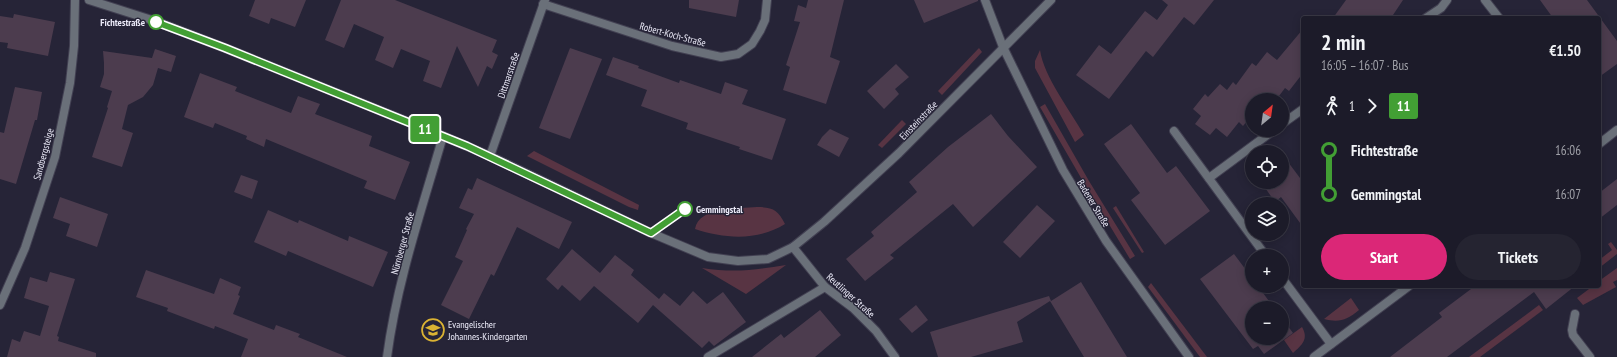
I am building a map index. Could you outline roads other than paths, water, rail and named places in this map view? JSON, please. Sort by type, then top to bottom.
[{"type":"street","name":"Sandbergsteige","points":[[0,305],[25,248],[55,157],[70,83],[74,46],[74,0]]},
{"type":"street","name":"Einsteinstraße","points":[[88,0],[155,21],[443,136],[490,156],[651,233],[708,257],[738,261],[768,258],[793,247],[824,222],[899,153],[1051,0]]},
{"type":"street","name":"Robert-Koch-Straße","points":[[544,2],[672,46],[721,57],[738,54],[752,44],[765,20],[767,0]]},
{"type":"street","name":"Badener Straße","points":[[985,0],[1003,47],[1063,170],[1106,241],[1188,357]]},
{"type":"street","points":[[1429,16],[1441,8],[1447,0]]},
{"type":"street","points":[[1485,0],[1497,16]]},
{"type":"street","name":"Dittmarstraße","points":[[490,156],[544,2]]},
{"type":"street","points":[[1289,119],[1301,110]]},
{"type":"street","points":[[1601,142],[1617,130]]},
{"type":"street","points":[[1174,131],[1261,249]]},
{"type":"street","name":"Nürnberger Straße","points":[[386,357],[406,260],[443,136]]},
{"type":"street","points":[[1209,178],[1265,137]]},
{"type":"street","name":"Reutlinger Straße","points":[[793,247],[825,287],[853,308],[876,331],[895,357]]},
{"type":"street","points":[[708,357],[825,287]]},
{"type":"street","points":[[1289,287],[1331,344]]},
{"type":"street","points":[[1314,357],[1406,288]]},
{"type":"street","points":[[1576,314],[1572,330],[1573,335],[1590,357]]},
{"type":"place","name":"Fichtestraße","points":[[156,22]]},
{"type":"place","name":"Gemmingstal","points":[[685,209]]},
{"type":"place","name":"Evangelischer Johannes-Kindergarten","points":[[433,330]]}]
